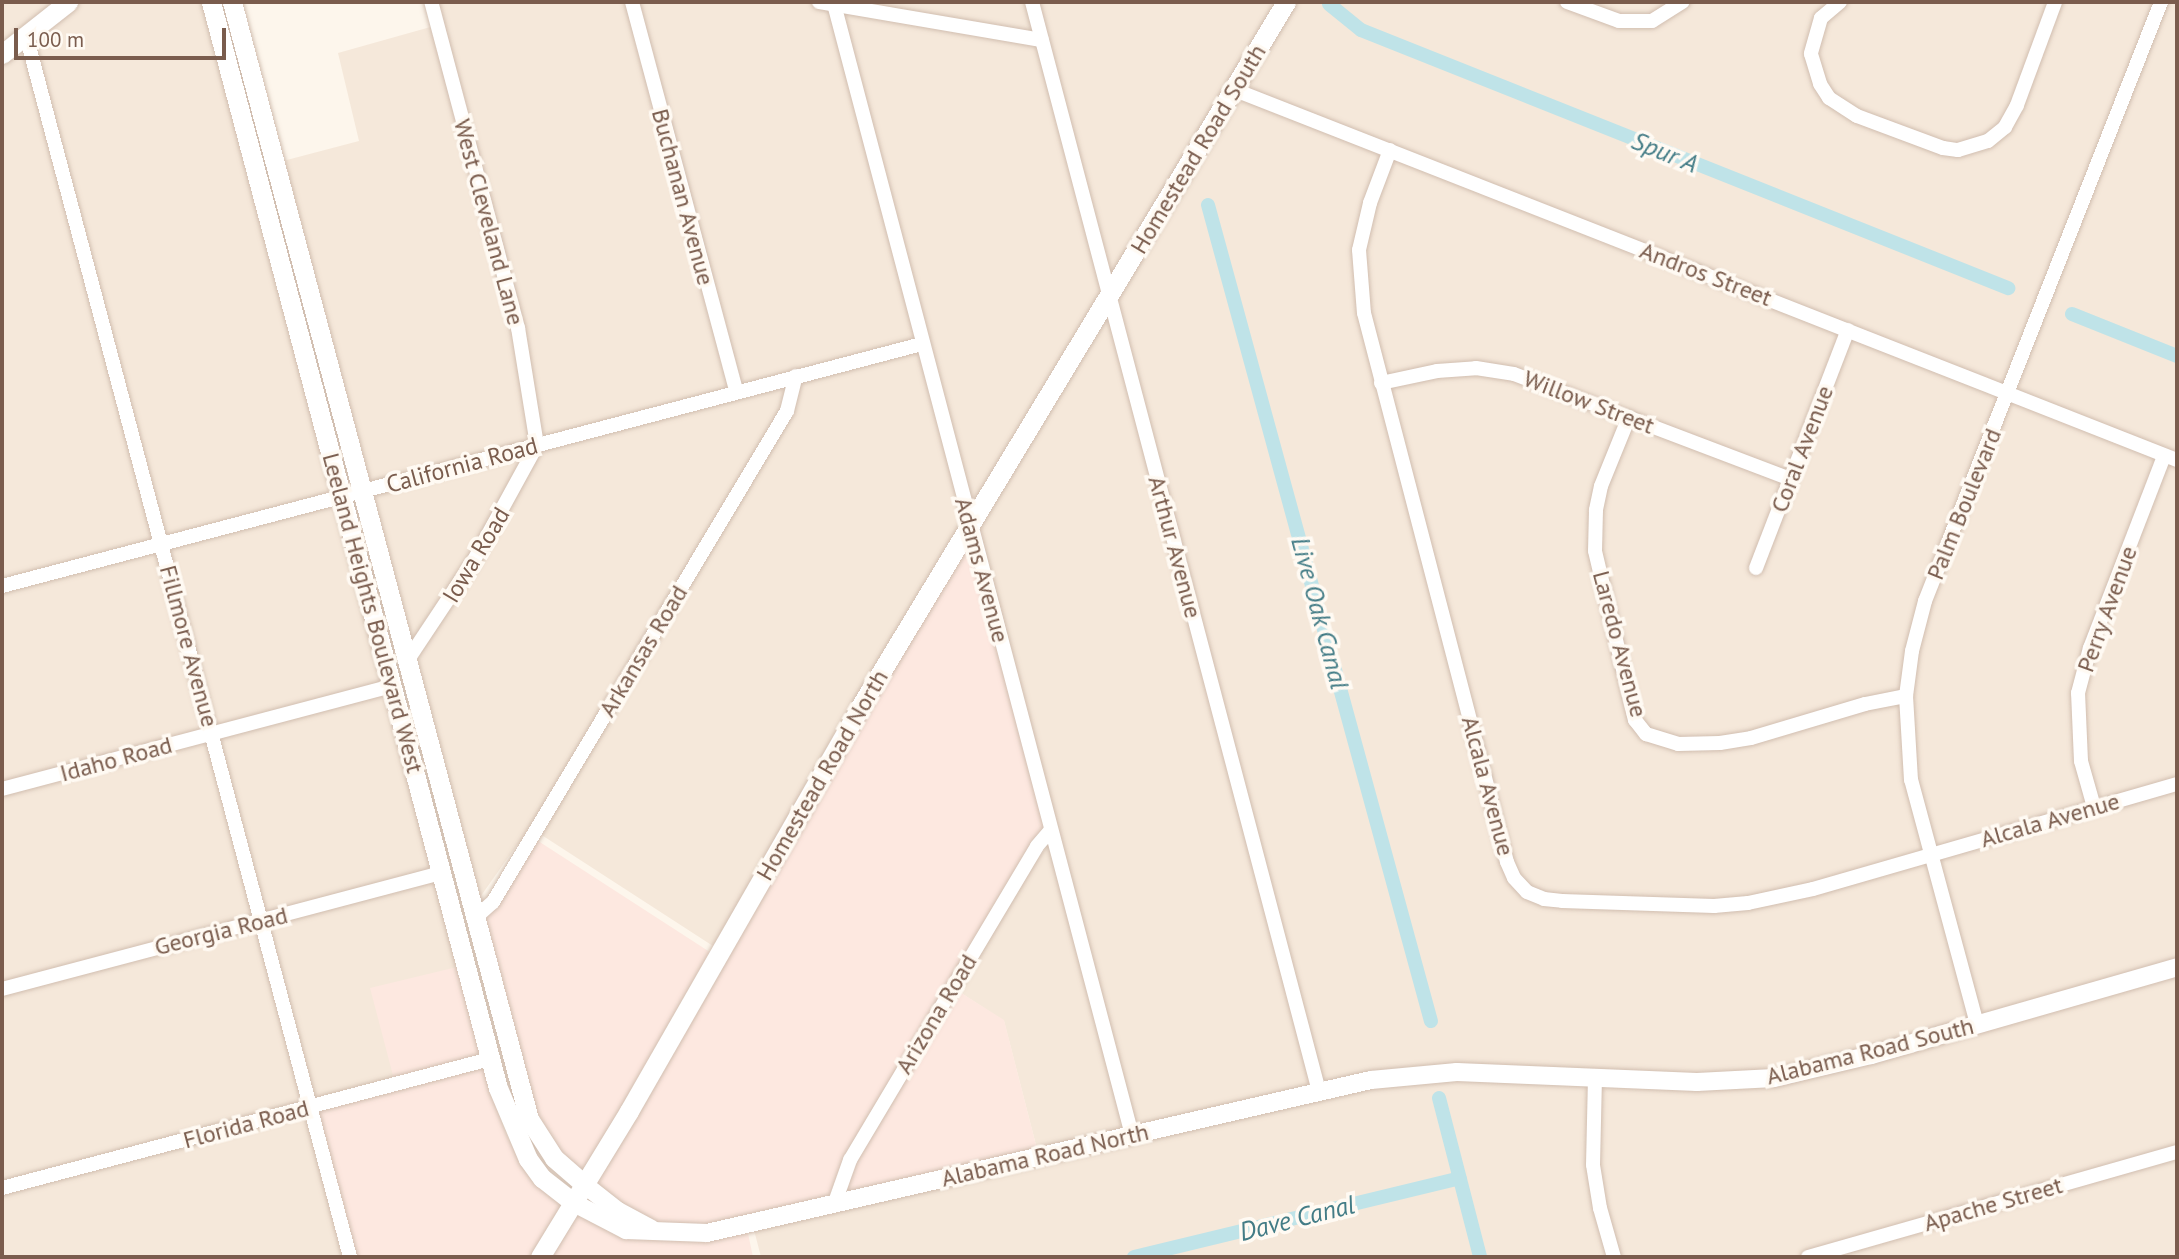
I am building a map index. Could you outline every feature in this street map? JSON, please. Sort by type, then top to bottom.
[{"type":"main road","points":[[2,54],[68,2]]},
{"type":"main road","name":"Leeland Heights Boulevard West","points":[[211,2],[504,1106],[528,1159],[542,1178],[574,1203]]},
{"type":"main road","name":"Leeland Heights Boulevard West","points":[[232,2],[529,1119],[554,1158],[585,1185]]},
{"type":"main road","name":"Homestead Road South","points":[[1109,296],[1286,2]]},
{"type":"main road","name":"Homestead Road North","points":[[540,1257],[585,1185],[786,834],[1109,296]]},
{"type":"street","name":"West Cleveland Lane","points":[[431,2],[518,328],[537,445]]},
{"type":"street","name":"Buchanan Avenue","points":[[632,2],[736,391]]},
{"type":"street","points":[[819,2],[1042,40]]},
{"type":"street","name":"Arthur Avenue","points":[[1032,2],[1319,1091]]},
{"type":"street","points":[[1567,2],[1619,20],[1641,21],[1652,21],[1683,2]]},
{"type":"street","points":[[1840,2],[1821,18],[1811,54],[1819,84],[1829,98],[1857,116],[1943,148],[1958,150],[1989,141],[2005,127],[2017,106],[2055,2]]},
{"type":"street","name":"Palm Boulevard","points":[[1977,1024],[1911,780],[1906,696],[1912,651],[1925,601],[2161,2]]},
{"type":"street","name":"Adams Avenue","points":[[834,4],[1132,1135]]},
{"type":"street","name":"Fillmore Avenue","points":[[26,35],[350,1257]]},
{"type":"street","name":"Andros Street","points":[[1235,90],[2171,458]]},
{"type":"street","name":"Alcala Avenue","points":[[1390,150],[1370,203],[1358,266],[1364,313],[1507,862],[1514,878],[1527,892],[1544,899],[1575,901],[1714,906],[1748,903],[1813,889],[2177,784]]},
{"type":"street","name":"Coral Avenue","points":[[1756,568],[1849,330]]},
{"type":"street","name":"California Road","points":[[2,586],[922,344]]},
{"type":"street","name":"Willow Street","points":[[1381,383],[1437,370],[1492,369],[1548,385],[1790,479]]},
{"type":"street","name":"Arkansas Road","points":[[475,918],[493,902],[787,411],[796,376]]},
{"type":"street","name":"Laredo Avenue","points":[[1629,417],[1601,486],[1596,510],[1595,551],[1635,720],[1646,734],[1678,744],[1720,743],[1751,738],[1865,704],[1906,696]]},
{"type":"street","name":"Iowa Road","points":[[407,661],[474,560],[537,445]]},
{"type":"street","name":"Perry Avenue","points":[[2094,807],[2081,761],[2078,693],[2090,648],[2171,458]]},
{"type":"street","name":"Idaho Road","points":[[2,789],[393,686]]},
{"type":"street","name":"Arizona Road","points":[[834,1205],[850,1160],[1037,846],[1051,830]]},
{"type":"street","name":"Georgia Road","points":[[2,989],[440,873]]},
{"type":"street","name":"Alabama Road South","points":[[1429,1073],[1483,1072],[1697,1082],[1774,1078],[1871,1055],[2177,967]]},
{"type":"street","name":"Florida Road","points":[[2,1188],[490,1059]]},
{"type":"street","name":"Alabama Road North","points":[[574,1203],[626,1230],[661,1234],[707,1233],[1319,1091],[1371,1080],[1429,1073]]},
{"type":"street","points":[[1595,1077],[1593,1166],[1600,1208],[1614,1257]]},
{"type":"street","name":"Apache Street","points":[[1808,1257],[2177,1152]]},
{"type":"street","name":"Alabama Road North","points":[[585,1185],[618,1211],[661,1234]]},
{"type":"shaded area","points":[[2,2],[56,2],[2,44]]},
{"type":"shaded area","points":[[80,2],[203,2],[457,967],[395,1083],[343,1257],[2,1257],[2,63]]},
{"type":"shaded area","points":[[428,2],[1277,2],[713,946],[537,832],[517,845],[478,900],[283,161],[359,141],[338,53],[434,26]]},
{"type":"shaded area","points":[[1295,2],[2177,2],[2177,960],[1869,1048],[1773,1070],[1697,1075],[1456,1064],[1407,1067],[1342,1078],[1037,1149],[1004,1021],[958,991],[1036,861],[1057,834],[978,529]]},
{"type":"shaded area","points":[[970,527],[1051,830],[892,1087],[834,1205],[746,1224],[753,1257],[540,1257],[584,1185],[538,1136],[475,918],[532,837],[716,956]]},
{"type":"shaded area","points":[[457,967],[490,1090],[506,1134],[521,1163],[563,1204],[531,1257],[343,1257],[304,1105],[395,1083],[370,988]]},
{"type":"shaded area","points":[[2177,975],[2177,1257],[761,1257],[754,1230],[1372,1087],[1456,1079],[1697,1090],[1775,1085]]},
{"type":"shaded area","points":[[958,991],[1004,1020],[1037,1149],[843,1195],[856,1162]]},
{"type":"waterway","name":"Spur A","points":[[1329,4],[1361,30],[2008,288]]},
{"type":"waterway","name":"Live Oak Canal","points":[[1208,205],[1431,1021]]},
{"type":"waterway","name":"Spur A","points":[[2072,314],[2177,356]]},
{"type":"waterway","name":"Live Oak Canal","points":[[1439,1098],[1480,1257]]},
{"type":"waterway","name":"Dave Canal","points":[[1134,1257],[1460,1178]]}]
